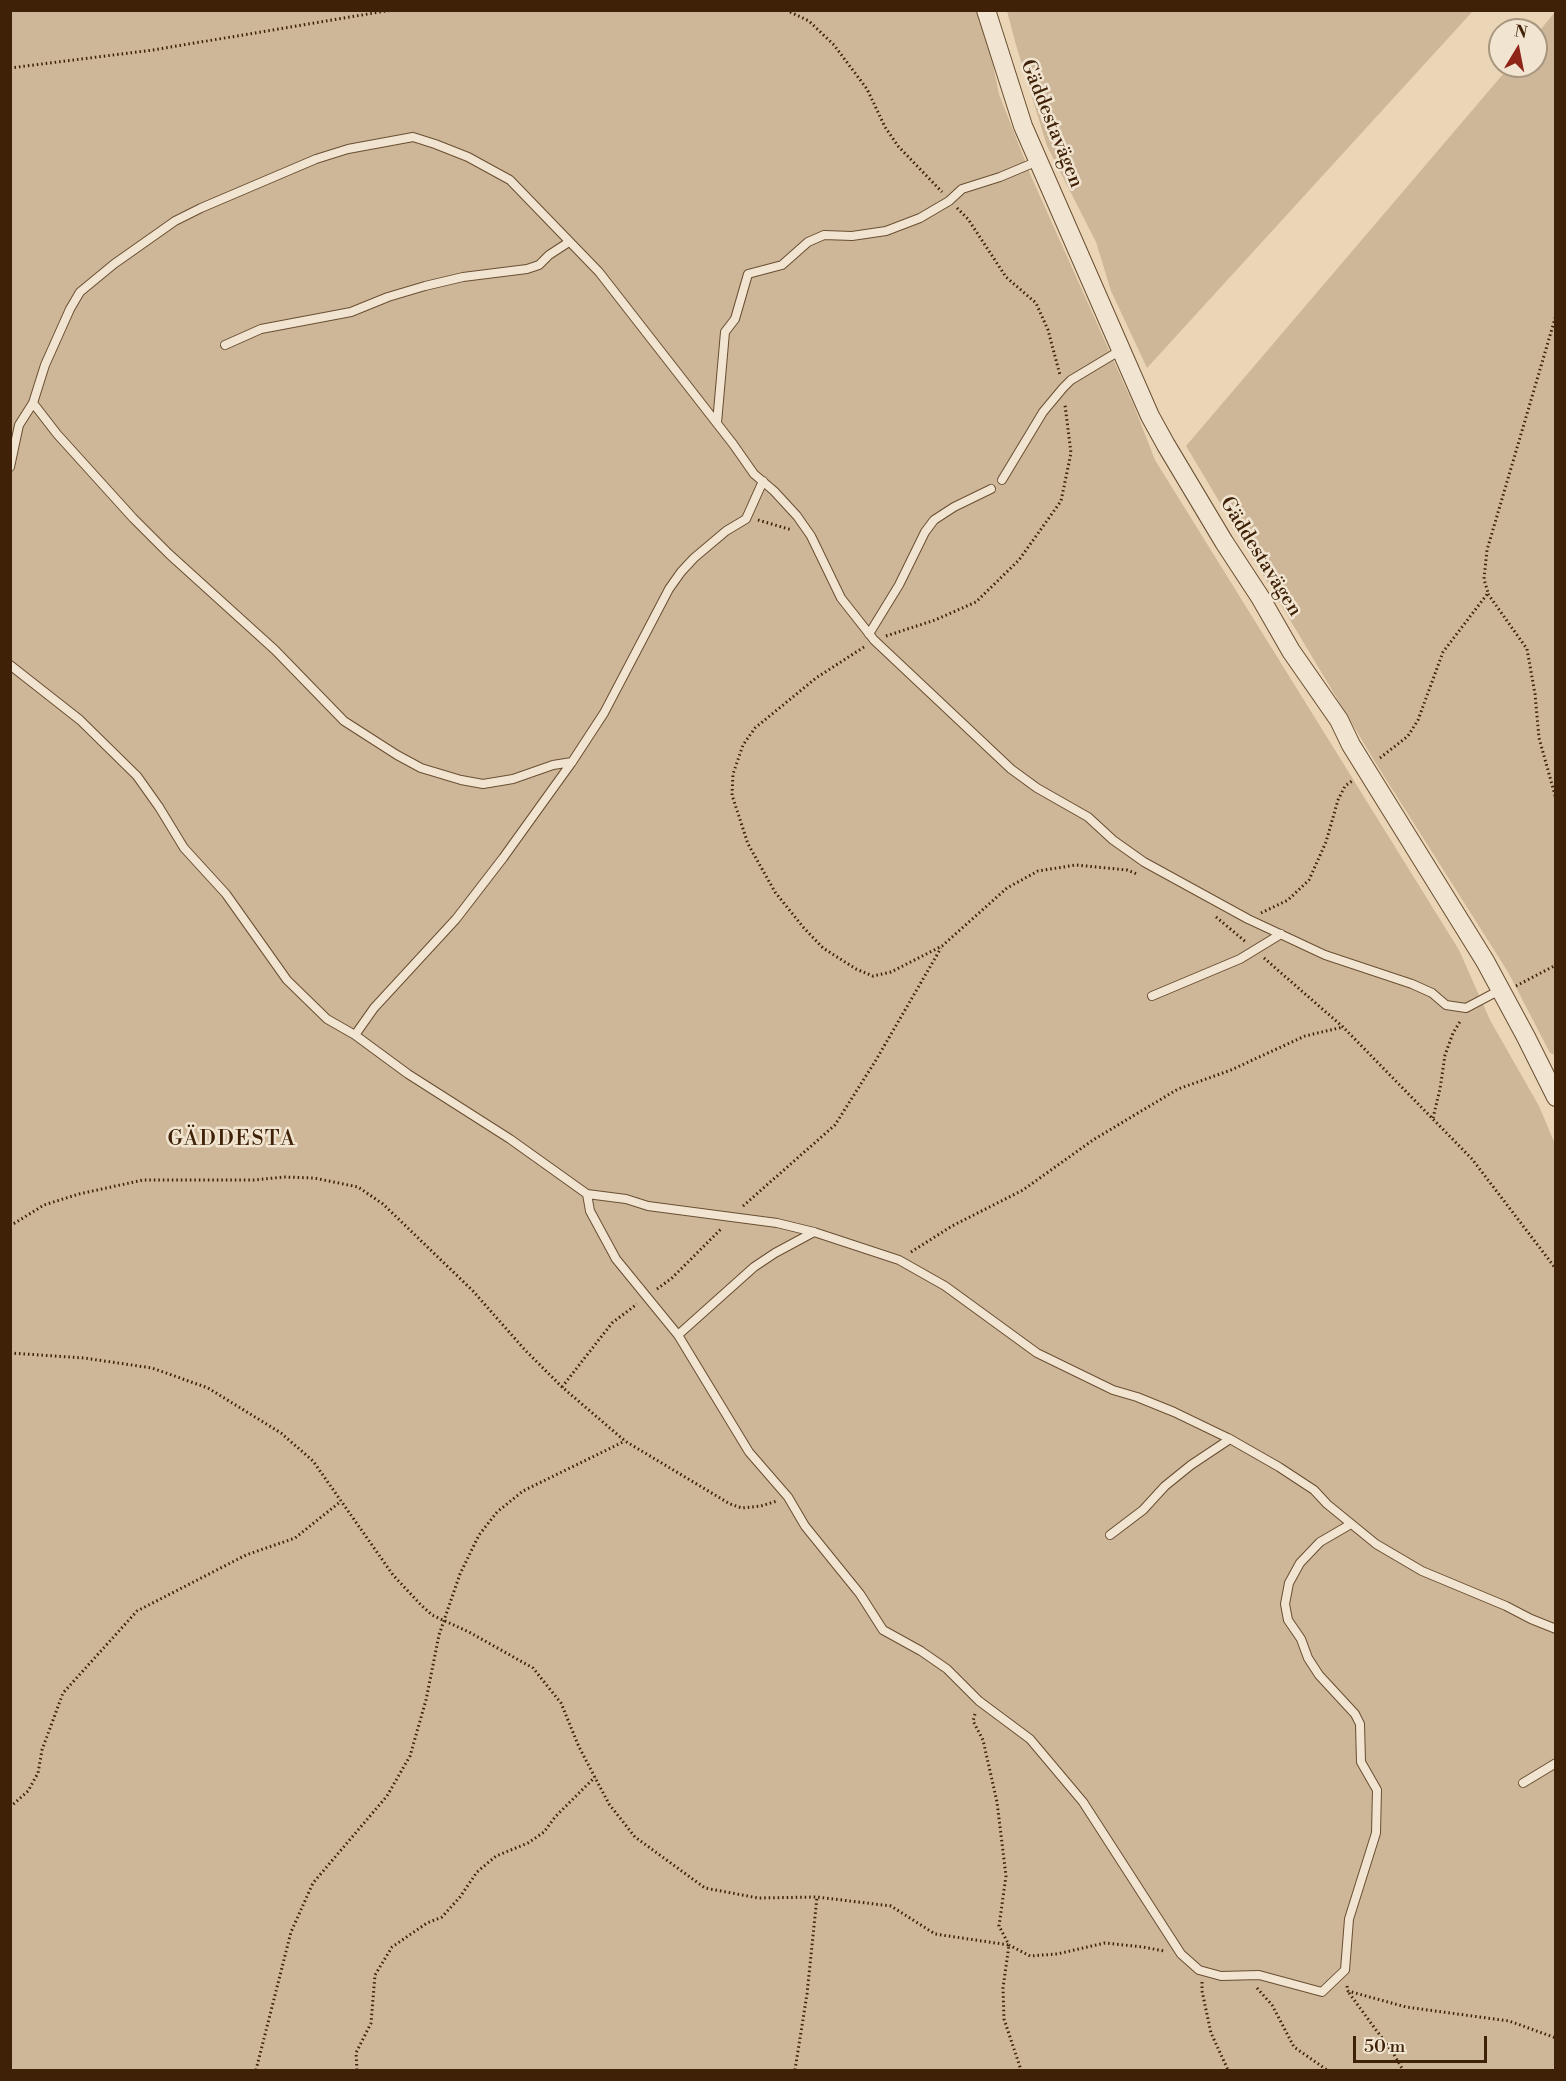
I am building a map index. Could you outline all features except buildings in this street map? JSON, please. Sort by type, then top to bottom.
[{"type":"street","name":"Gäddestavägen","points":[[986,10],[1023,126],[1040,160],[1121,350],[1166,445],[1291,651],[1339,720],[1351,745],[1437,881],[1526,1037],[1556,1097]]},
{"type":"lane","points":[[10,467],[19,425],[33,403],[45,364],[70,309],[80,292],[97,278],[175,221],[316,159],[348,149],[413,138],[435,144],[468,157],[510,180],[598,272],[717,423],[754,474],[797,516],[811,536],[841,598],[872,637],[1011,769],[1037,788],[1088,817],[1113,840],[1144,862],[1248,919],[1325,955],[1412,984],[1432,993],[1446,1005],[1466,1008],[1500,990]]},
{"type":"lane","points":[[717,423],[725,332],[735,319],[748,274],[782,265],[808,242],[824,235],[852,236],[886,231],[920,218],[950,200],[962,189],[1000,177],[1040,160]]},
{"type":"lane","points":[[225,345],[261,329],[351,312],[388,297],[425,286],[463,277],[527,269],[539,265],[549,255],[569,243]]},
{"type":"lane","points":[[1002,480],[1043,412],[1063,388],[1071,380],[1121,350]]},
{"type":"lane","points":[[33,403],[57,434],[133,518],[169,554],[275,650],[344,720],[420,768],[483,784],[513,779],[554,765],[572,762]]},
{"type":"lane","points":[[355,1035],[374,1008],[456,920],[503,858],[572,762],[604,712],[669,589],[694,558],[726,531],[746,519],[763,481]]},
{"type":"lane","points":[[872,637],[925,532],[934,520],[954,507],[991,489]]},
{"type":"lane","points":[[10,665],[80,720],[137,776],[184,848],[226,894],[287,981],[327,1019],[355,1035],[408,1074],[510,1139],[587,1194],[626,1199],[648,1206],[777,1223],[814,1232],[898,1260],[945,1286],[1036,1353],[1092,1381],[1174,1412],[1230,1439],[1279,1467],[1314,1490],[1327,1504],[1376,1544],[1422,1571],[1556,1629]]},
{"type":"lane","points":[[1152,996],[1240,959],[1281,934]]},
{"type":"lane","points":[[587,1194],[590,1211],[616,1259],[678,1335],[749,1452],[788,1497],[805,1526],[860,1594],[883,1630],[921,1651],[947,1669],[979,1701],[1030,1739],[1083,1802],[1181,1954],[1199,1970],[1221,1976],[1259,1975],[1322,1992],[1345,1970],[1349,1918],[1376,1833],[1377,1790],[1361,1762],[1360,1724],[1355,1714],[1319,1675],[1308,1658],[1301,1639],[1288,1620],[1285,1604],[1289,1583],[1299,1563],[1320,1542],[1351,1524]]},
{"type":"lane","points":[[678,1335],[775,1252],[814,1232]]},
{"type":"lane","points":[[1110,1535],[1143,1510],[1165,1486],[1191,1465],[1230,1439]]},
{"type":"lane","points":[[1523,1783],[1556,1763]]},
{"type":"path","points":[[10,68],[153,50],[392,10]]},
{"type":"path","points":[[786,10],[808,21],[834,45],[867,89],[885,128],[898,146],[968,219],[1006,277],[1036,303],[1048,330],[1063,388],[1071,453],[1061,501],[1019,560],[976,602],[935,620],[872,637],[816,678],[755,728],[743,745],[733,774],[732,795],[735,810],[748,844],[775,892],[803,927],[823,948],[856,969],[873,976],[891,972],[942,946],[1007,888],[1038,871],[1076,865],[1127,870],[1147,877]]},
{"type":"path","points":[[1556,315],[1487,550],[1484,579],[1488,593],[1527,649],[1535,694],[1539,738],[1556,799]]},
{"type":"path","points":[[746,519],[767,522],[811,536]]},
{"type":"path","points":[[1248,919],[1288,900],[1309,880],[1326,842],[1338,800],[1345,786],[1408,736],[1418,720],[1443,652],[1488,593]]},
{"type":"path","points":[[1208,911],[1255,949],[1343,1027],[1433,1118],[1472,1159],[1556,1269]]},
{"type":"path","points":[[562,1387],[612,1323],[672,1278],[732,1217],[835,1125],[876,1060],[942,946]]},
{"type":"path","points":[[1500,990],[1518,986],[1556,965]]},
{"type":"path","points":[[1433,1118],[1445,1055],[1453,1034],[1472,1006]]},
{"type":"path","points":[[898,1260],[952,1226],[1023,1190],[1093,1140],[1178,1089],[1231,1070],[1305,1036],[1343,1027]]},
{"type":"path","points":[[10,1226],[44,1205],[79,1194],[143,1180],[315,1178],[358,1187],[382,1204],[473,1291],[525,1350],[562,1387],[625,1441],[730,1504],[742,1508],[761,1506],[788,1497]]},
{"type":"path","points":[[10,1353],[84,1358],[152,1368],[208,1388],[281,1433],[313,1461],[340,1502],[406,1591],[432,1615],[444,1619],[533,1668],[561,1703],[579,1747],[609,1804],[635,1837],[705,1888],[758,1898],[817,1897],[891,1906],[934,1935],[1009,1945],[1030,1956],[1057,1954],[1105,1943],[1181,1954]]},
{"type":"path","points":[[256,2070],[291,1932],[313,1883],[387,1796],[410,1756],[426,1700],[439,1635],[460,1574],[479,1534],[497,1512],[523,1491],[625,1441]]},
{"type":"path","points":[[10,1807],[28,1791],[38,1773],[42,1750],[63,1693],[137,1611],[246,1555],[295,1538],[340,1502]]},
{"type":"path","points":[[979,1701],[973,1721],[983,1740],[997,1802],[1006,1876],[999,1926],[1009,1945],[1003,1988],[1004,2019],[1022,2070]]},
{"type":"path","points":[[357,2070],[356,2053],[371,2023],[375,1975],[392,1947],[427,1923],[442,1917],[460,1897],[477,1872],[496,1856],[528,1843],[544,1832],[555,1817],[595,1777]]},
{"type":"path","points":[[795,2070],[807,1994],[817,1897]]},
{"type":"path","points":[[1345,1970],[1348,1991],[1393,2053],[1402,2070]]},
{"type":"path","points":[[1203,1971],[1202,1991],[1211,2033],[1228,2070]]},
{"type":"path","points":[[1232,1976],[1256,1986],[1272,2005],[1294,2047],[1327,2070]]},
{"type":"path","points":[[1348,1991],[1406,2007],[1509,2021],[1556,2037]]},
{"type":"shaded area","points":[[11,11],[982,11],[999,94],[1031,176],[1134,406],[1155,460],[1459,950],[1490,1020],[1539,1106],[1555,1144],[1555,2070],[11,2070]]},
{"type":"shaded area","points":[[1007,11],[1473,11],[1147,368],[1111,291],[1096,242],[1047,146]]},
{"type":"shaded area","points":[[1555,12],[1555,1055],[1550,1053],[1508,972],[1375,762],[1186,446],[1500,78],[1548,78],[1548,20]]},
{"type":"district","name":"GÄDDESTA","points":[[232,1140]]}]
